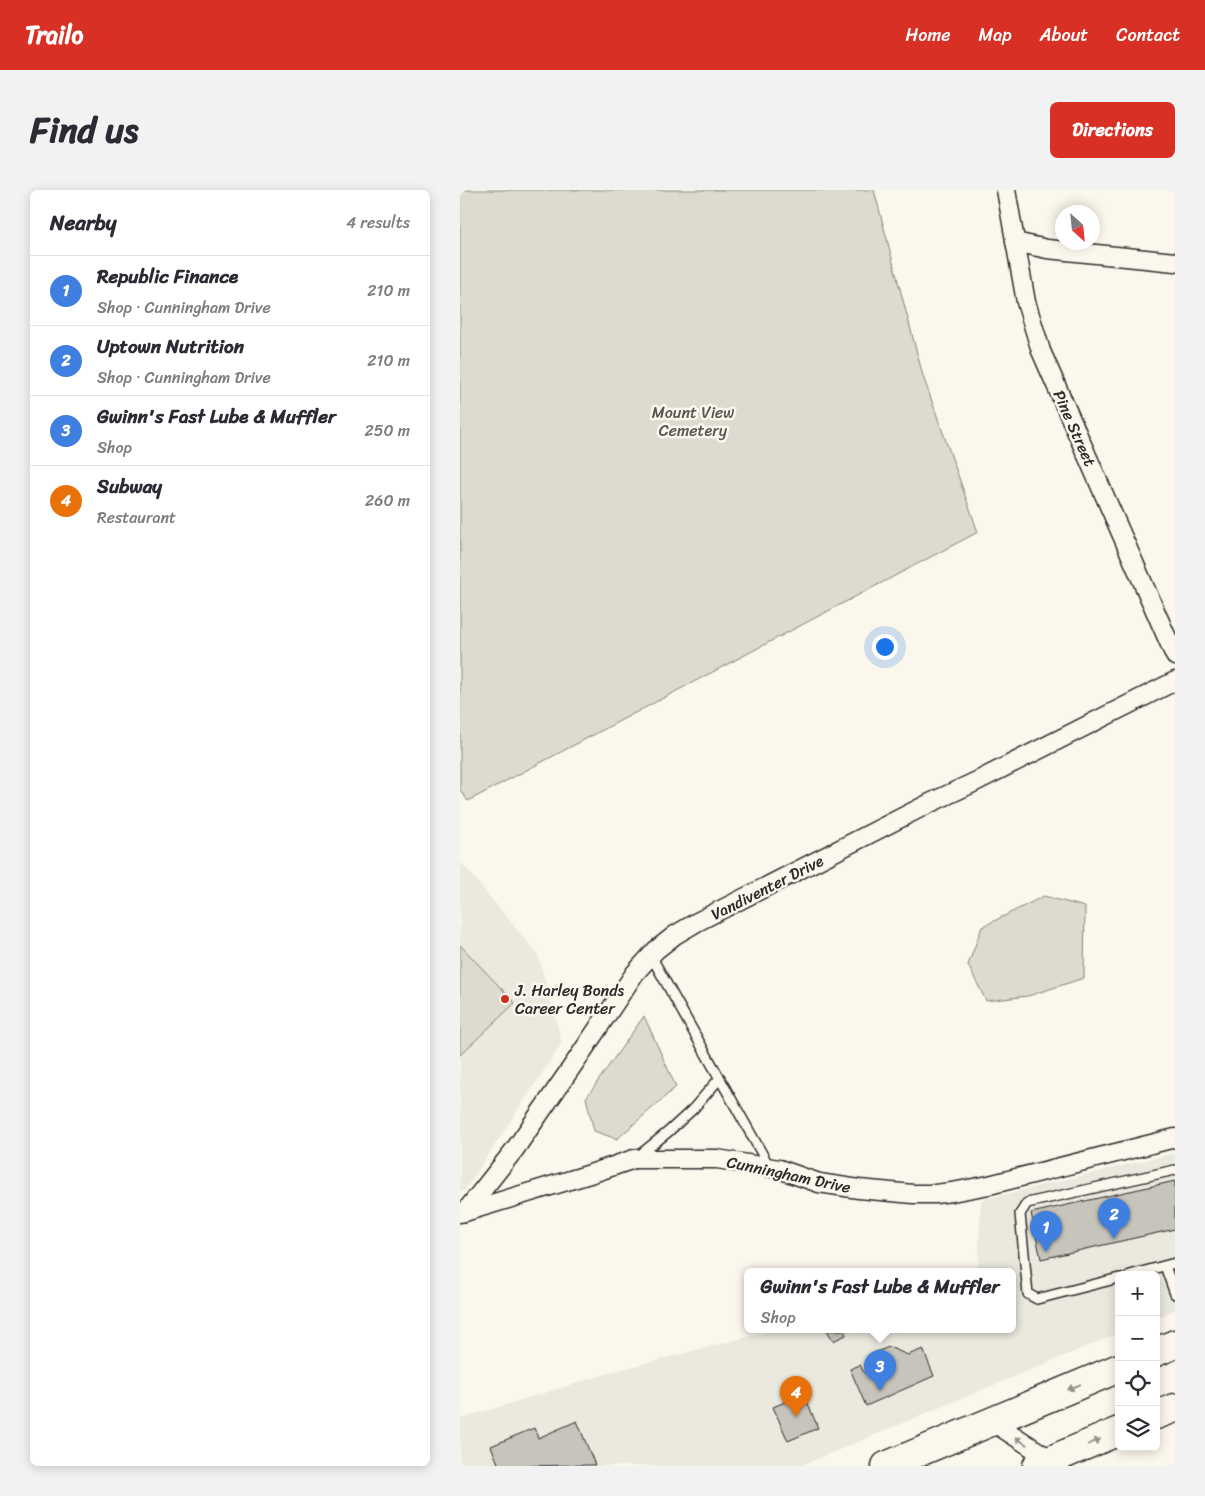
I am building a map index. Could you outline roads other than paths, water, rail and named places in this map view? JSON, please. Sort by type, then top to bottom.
[{"type":"main road","points":[[1160,1350],[1175,1344]]},
{"type":"main road","points":[[886,1466],[1115,1370]]},
{"type":"main road","points":[[1160,1414],[1175,1408]]},
{"type":"main road","points":[[1049,1464],[1115,1433]]},
{"type":"street","name":"Pine Street","points":[[1006,190],[1026,302],[1041,352],[1175,656]]},
{"type":"street","points":[[1015,242],[1047,249],[1175,262]]},
{"type":"street","name":"Vandiventer Drive","points":[[463,1212],[514,1149],[635,973],[675,935],[930,803],[1175,681]]},
{"type":"street","name":"Cunningham Drive","points":[[463,1212],[634,1159],[717,1159],[770,1168],[827,1184],[912,1194],[935,1194],[989,1185],[1175,1138]]},
{"type":"street","points":[[991,1421],[1049,1464]]},
{"type":"lane","points":[[651,956],[770,1168]]},
{"type":"lane","points":[[634,1159],[693,1109],[720,1078]]},
{"type":"lane","points":[[1115,1279],[1037,1299],[1028,1294],[1020,1214],[1027,1203],[1175,1170]]},
{"type":"lane","points":[[1146,1271],[1175,1263]]},
{"type":"lane","points":[[1165,1266],[1175,1294]]},
{"type":"place","name":"J. Harley Bonds Career Center","points":[[505,999]]},
{"type":"place","name":"Uptown Nutrition","points":[[1114,1239]]},
{"type":"place","name":"Republic Finance","points":[[1046,1252]]},
{"type":"place","name":"Gwinn's Fast Lube & Muffler","points":[[880,1391]]},
{"type":"place","name":"Subway","points":[[796,1417]]},
{"type":"park label","name":"Mount View Cemetery","points":[[693,421]]}]
